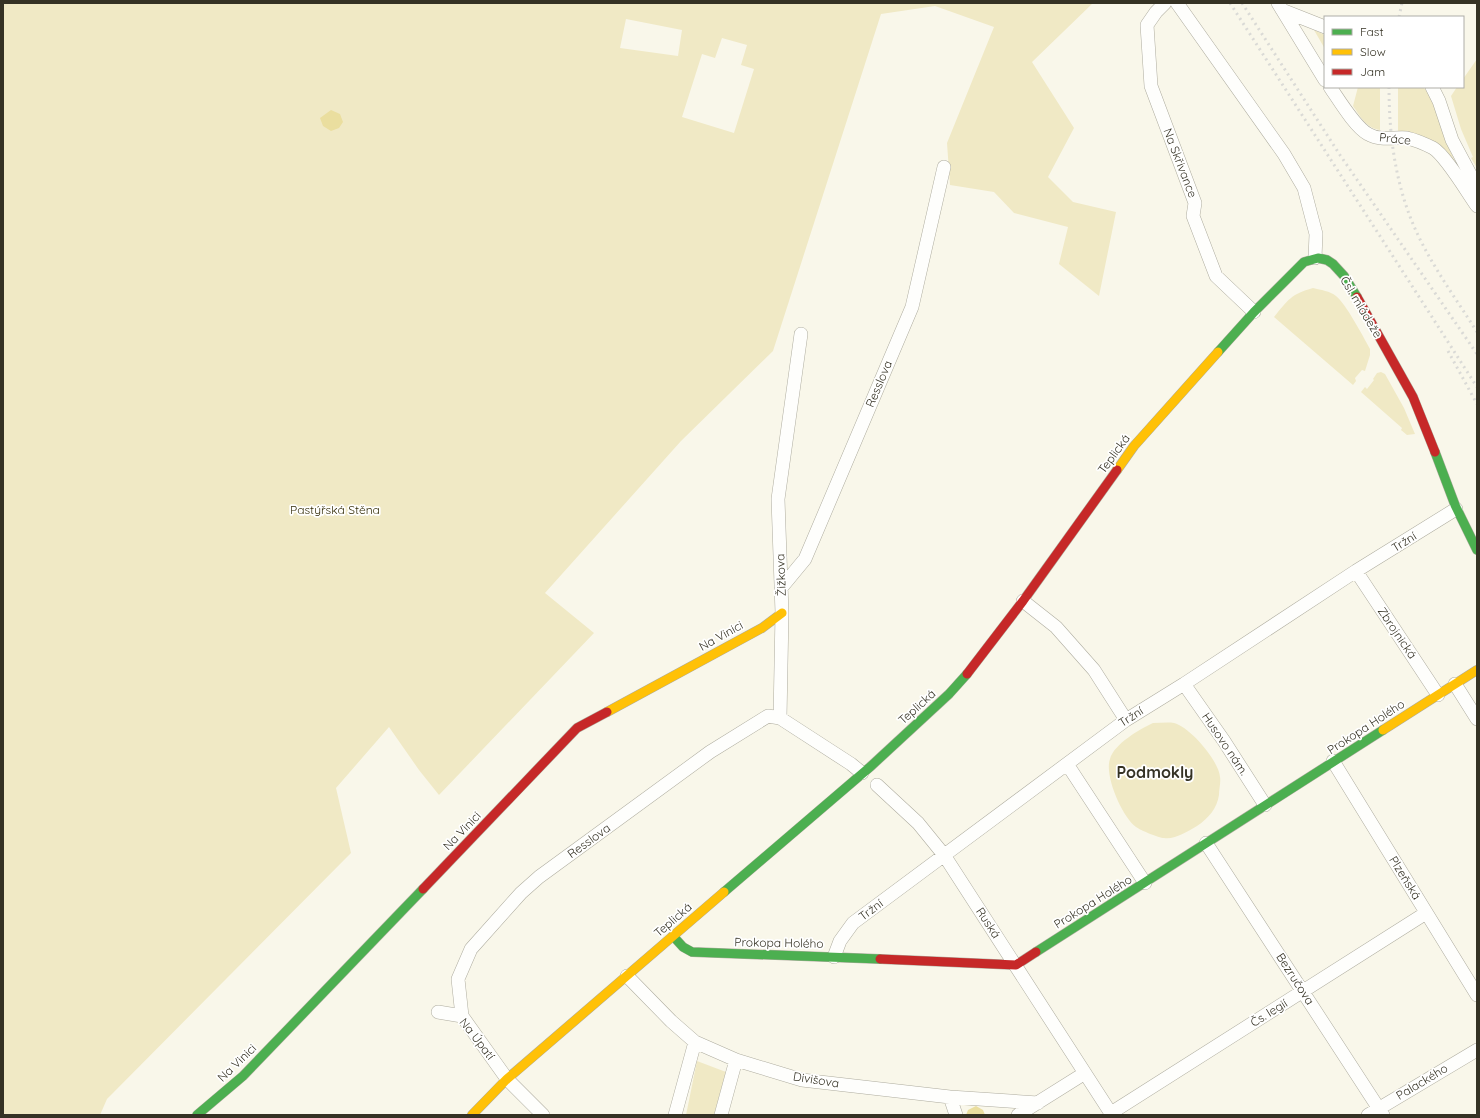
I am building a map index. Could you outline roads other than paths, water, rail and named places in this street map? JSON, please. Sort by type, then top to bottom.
[{"type":"street","name":"Na Skřivance","points":[[1165,3],[1147,24],[1151,86],[1195,203],[1194,216],[1216,276],[1254,312]]},
{"type":"street","points":[[1177,3],[1284,154],[1304,188],[1316,234],[1315,258]]},
{"type":"street","points":[[1280,7],[1324,28]]},
{"type":"street","points":[[1280,7],[1324,78]]},
{"type":"street","name":"Práce","points":[[1331,88],[1361,129],[1368,134],[1385,138],[1408,139],[1420,142],[1434,149],[1443,158],[1477,206]]},
{"type":"street","points":[[1432,88],[1439,101],[1455,148],[1477,187]]},
{"type":"street","name":"Resslova","points":[[781,588],[805,559],[912,308],[944,167]]},
{"type":"street","name":"Teplická","points":[[472,1115],[507,1079],[862,773],[949,694],[966,676],[1024,601],[1134,446],[1254,312],[1304,262],[1315,258]]},
{"type":"street","name":"Čsl. mládeže","points":[[1315,258],[1328,260],[1337,268],[1349,284],[1400,372],[1426,426],[1456,509],[1477,550]]},
{"type":"street","name":"Žižkova","points":[[780,718],[782,613],[778,499],[801,334]]},
{"type":"street","name":"Tržní","points":[[834,957],[840,942],[853,923],[1126,720],[1184,684],[1356,571],[1456,509]]},
{"type":"street","name":"Zbrojnická","points":[[1356,571],[1438,695]]},
{"type":"street","points":[[1024,601],[1056,626],[1094,670],[1126,720]]},
{"type":"street","name":"Na Vinici","points":[[197,1115],[243,1076],[577,728],[762,628],[782,613]]},
{"type":"street","name":"Prokopa Holého","points":[[673,936],[683,947],[692,952],[1016,965],[1477,670]]},
{"type":"street","name":"Husovo nám.","points":[[1184,684],[1224,741],[1265,805]]},
{"type":"street","points":[[1456,684],[1477,719]]},
{"type":"street","name":"Resslova","points":[[462,1016],[458,978],[471,949],[521,893],[539,877],[710,752],[768,716],[780,718]]},
{"type":"street","points":[[780,718],[851,764],[862,773]]},
{"type":"street","name":"Plzeňská","points":[[1333,762],[1477,995]]},
{"type":"street","points":[[1067,764],[1145,883]]},
{"type":"street","name":"Ruská","points":[[877,785],[918,823],[944,854],[1112,1114]]},
{"type":"street","name":"Bezručova","points":[[1206,843],[1302,991],[1376,1113]]},
{"type":"street","name":"Čs. legií","points":[[1112,1114],[1426,913]]},
{"type":"street","name":"Divišova","points":[[627,976],[671,1022],[695,1042],[736,1060],[802,1080],[950,1096],[1038,1103]]},
{"type":"street","name":"Na Úpatí","points":[[438,1012],[462,1016],[507,1079],[543,1115]]},
{"type":"street","points":[[675,1115],[695,1042]]},
{"type":"street","name":"Palackého","points":[[1376,1113],[1477,1050]]},
{"type":"street","points":[[722,1115],[736,1060]]},
{"type":"street","points":[[1018,1115],[1085,1073]]},
{"type":"street","points":[[950,1096],[956,1115]]},
{"type":"railway","points":[[1230,3],[1477,387]]},
{"type":"railway","points":[[1242,3],[1340,155],[1477,354]]},
{"type":"railway","points":[[1399,16],[1402,3]]},
{"type":"railway","points":[[1389,88],[1390,122],[1394,157],[1397,174],[1407,208],[1419,238],[1477,332]]},
{"type":"railway","points":[[1448,351],[1477,404]]},
{"type":"district","name":"Podmokly","points":[[1155,772]]},
{"type":"park label","name":"Pastýřská Stěna","points":[[335,510]]}]
